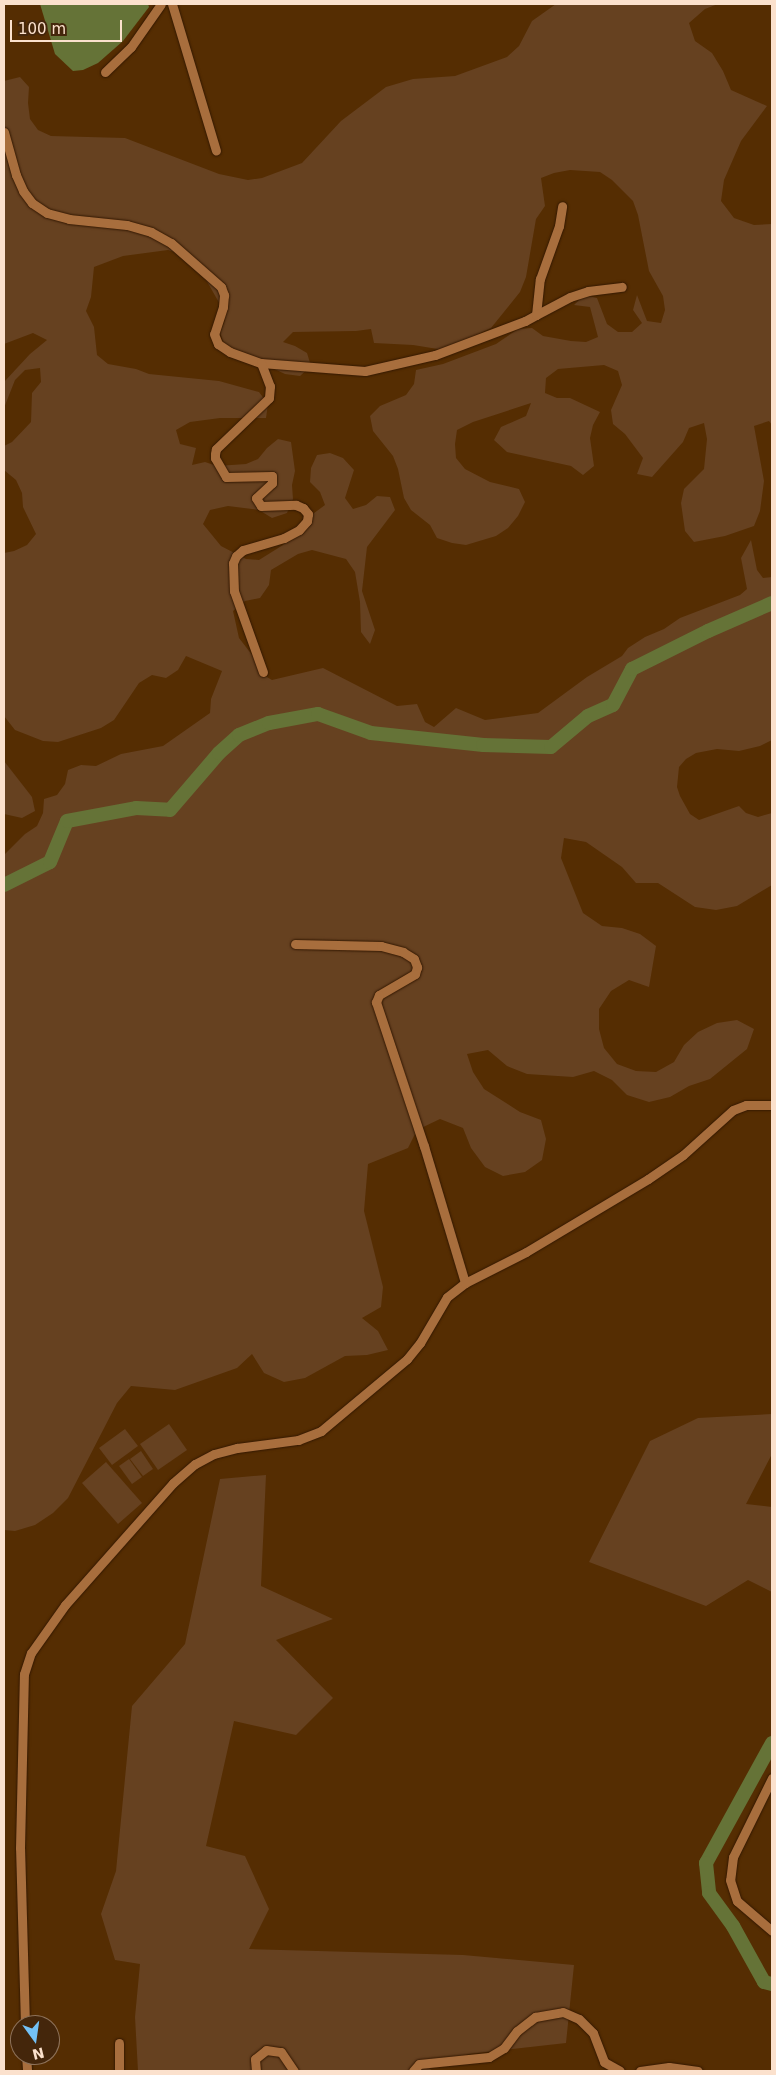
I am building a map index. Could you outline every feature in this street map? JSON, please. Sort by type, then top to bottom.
[{"type":"street","points":[[105,72],[131,47],[161,4]]},
{"type":"street","points":[[172,4],[216,151]]},
{"type":"street","points":[[4,132],[16,175],[23,191],[32,203],[47,213],[69,219],[135,227],[151,232],[171,243],[221,287],[224,295],[214,334],[218,344],[230,352],[261,363],[365,371],[392,366],[500,332],[570,297],[588,291],[622,288]]},
{"type":"street","points":[[536,315],[540,278],[559,226],[562,206]]},
{"type":"street","points":[[261,363],[271,392],[269,398],[216,449],[215,454],[219,466],[226,477],[272,476],[272,483],[256,498],[260,506],[296,505],[303,508],[308,514],[307,521],[299,530],[284,538],[243,550],[232,563],[234,591],[263,672]]},
{"type":"street","points":[[295,944],[381,946],[403,952],[414,959],[417,967],[415,974],[379,995],[376,1002],[424,1146],[465,1283]]},
{"type":"street","points":[[25,2015],[20,1848],[24,1674],[31,1653],[65,1605],[173,1484],[194,1464],[214,1454],[237,1448],[298,1440],[321,1431],[407,1359],[420,1343],[446,1297],[465,1283],[526,1252],[648,1179],[683,1155],[733,1110],[746,1105],[772,1105]]},
{"type":"street","points":[[772,1778],[733,1857],[730,1880],[737,1901],[772,1931]]},
{"type":"street","points":[[413,2071],[419,2064],[489,2057],[504,2048],[517,2031],[535,2017],[563,2012],[580,2019],[593,2033],[604,2062],[620,2071]]},
{"type":"street","points":[[119,2043],[119,2071]]},
{"type":"street","points":[[256,2071],[255,2059],[266,2050],[281,2052],[294,2071]]},
{"type":"street","points":[[640,2071],[669,2068],[698,2071]]},
{"type":"shaded area","points":[[40,4],[148,4],[149,7],[123,41],[98,63],[83,70],[73,71],[55,54]]},
{"type":"shaded area","points":[[556,4],[718,4],[705,9],[689,23],[695,41],[712,53],[723,71],[731,90],[767,106],[741,141],[724,180],[721,201],[734,218],[754,225],[772,224],[772,425],[769,421],[754,426],[764,481],[760,511],[754,526],[725,536],[694,542],[685,531],[681,503],[684,489],[704,469],[707,439],[704,423],[689,428],[683,442],[652,477],[637,474],[643,458],[625,434],[613,424],[611,410],[622,385],[618,371],[604,365],[558,369],[546,378],[545,393],[557,398],[570,398],[600,412],[593,425],[590,438],[594,466],[583,475],[571,466],[507,452],[494,440],[501,427],[526,416],[531,403],[473,422],[457,430],[456,458],[465,469],[490,482],[519,489],[525,502],[518,516],[508,528],[496,536],[466,545],[437,538],[430,525],[411,510],[404,498],[398,469],[393,456],[373,431],[370,416],[380,406],[406,395],[414,384],[416,370],[443,364],[496,344],[518,329],[532,328],[543,336],[571,341],[586,342],[598,337],[590,307],[574,305],[584,295],[597,298],[607,324],[618,332],[632,332],[642,323],[633,310],[637,295],[647,321],[661,323],[665,310],[663,296],[649,271],[638,215],[633,201],[612,180],[600,172],[570,170],[541,178],[545,206],[536,219],[526,277],[520,292],[491,328],[444,350],[413,345],[374,343],[371,329],[293,332],[283,342],[307,353],[311,366],[300,376],[285,374],[225,346],[220,333],[225,320],[221,306],[205,278],[184,255],[168,250],[123,256],[94,267],[91,297],[86,311],[94,327],[97,355],[108,364],[136,369],[149,374],[219,381],[259,392],[268,404],[266,418],[220,418],[190,422],[176,430],[180,444],[196,448],[192,465],[205,462],[217,466],[246,464],[258,459],[278,439],[291,442],[295,471],[292,485],[293,499],[287,513],[272,518],[259,510],[228,506],[210,510],[203,524],[221,546],[246,559],[259,560],[283,545],[302,522],[325,505],[320,492],[310,482],[311,468],[317,455],[330,453],[343,458],[354,470],[345,498],[353,509],[366,505],[377,496],[390,497],[395,510],[367,547],[362,591],[375,630],[370,644],[361,632],[360,602],[355,572],[346,559],[312,550],[298,554],[271,570],[269,585],[260,598],[245,601],[233,611],[239,638],[256,660],[260,673],[272,680],[323,668],[397,706],[417,704],[425,722],[434,727],[456,708],[485,720],[538,713],[587,677],[622,656],[628,648],[645,637],[664,629],[680,618],[740,595],[747,589],[741,558],[751,540],[757,570],[763,578],[772,577],[772,740],[760,746],[739,751],[717,749],[696,753],[686,759],[679,767],[677,787],[690,814],[699,820],[739,806],[746,813],[758,817],[772,813],[772,885],[737,906],[716,910],[695,907],[658,883],[636,883],[622,867],[586,842],[564,838],[561,858],[583,913],[602,926],[622,928],[640,934],[656,946],[649,987],[629,980],[611,991],[599,1009],[599,1029],[604,1048],[617,1064],[636,1071],[656,1072],[674,1062],[684,1045],[698,1032],[717,1023],[737,1020],[754,1029],[747,1049],[710,1079],[689,1086],[670,1097],[649,1102],[627,1095],[612,1080],[594,1071],[573,1077],[527,1074],[507,1066],[488,1050],[467,1054],[473,1072],[484,1089],[520,1112],[541,1120],[546,1139],[542,1160],[525,1172],[503,1176],[485,1167],[471,1148],[463,1128],[440,1119],[417,1130],[408,1148],[368,1164],[364,1211],[383,1287],[381,1307],[362,1318],[378,1331],[388,1350],[367,1355],[345,1356],[305,1378],[284,1382],[264,1373],[252,1354],[237,1368],[175,1390],[131,1386],[117,1403],[68,1498],[53,1513],[35,1525],[15,1531],[4,1530],[4,855],[25,834],[37,826],[43,813],[44,799],[57,795],[65,784],[68,770],[81,765],[96,766],[121,754],[163,746],[210,713],[211,699],[222,671],[186,656],[178,670],[166,678],[152,675],[139,683],[114,720],[101,728],[58,742],[43,741],[15,730],[4,716],[4,553],[27,545],[36,534],[23,507],[22,493],[16,480],[4,470],[4,446],[12,442],[31,422],[32,393],[41,382],[40,368],[25,370],[15,380],[4,408],[4,382],[30,354],[47,340],[33,333],[4,344],[4,81],[20,77],[29,87],[30,119],[38,130],[51,136],[125,138],[219,174],[248,180],[262,178],[302,163],[341,121],[386,87],[413,79],[455,76],[507,57],[519,46],[532,21]]},
{"type":"shaded area","points":[[4,761],[32,797],[35,811],[22,818],[4,814]]},
{"type":"shaded area","points":[[772,1414],[772,1454],[746,1504],[772,1507],[772,1592],[748,1580],[706,1606],[589,1562],[650,1441],[698,1418]]},
{"type":"shaded area","points":[[169,1424],[187,1450],[158,1470],[140,1444]]},
{"type":"shaded area","points":[[125,1429],[138,1446],[112,1465],[99,1448]]},
{"type":"shaded area","points":[[141,1451],[153,1469],[143,1476],[130,1459]]},
{"type":"shaded area","points":[[129,1459],[142,1477],[132,1484],[119,1466]]},
{"type":"shaded area","points":[[106,1462],[142,1503],[118,1524],[82,1483]]},
{"type":"shaded area","points":[[266,1475],[261,1586],[333,1619],[276,1640],[333,1698],[296,1735],[234,1721],[206,1846],[245,1856],[269,1909],[249,1949],[463,1955],[574,1965],[566,2043],[469,2054],[426,2066],[433,2071],[138,2071],[135,2017],[140,1964],[115,1960],[101,1914],[116,1871],[132,1706],[185,1644],[220,1479]]},
{"type":"waterway","points":[[4,885],[50,862],[67,821],[136,808],[170,810],[219,753],[239,735],[269,723],[318,714],[371,733],[483,745],[551,747],[588,716],[613,705],[632,669],[708,631],[772,603]]},
{"type":"waterway","points":[[772,1743],[706,1863],[709,1893],[733,1926],[764,1982],[772,1984]]}]
